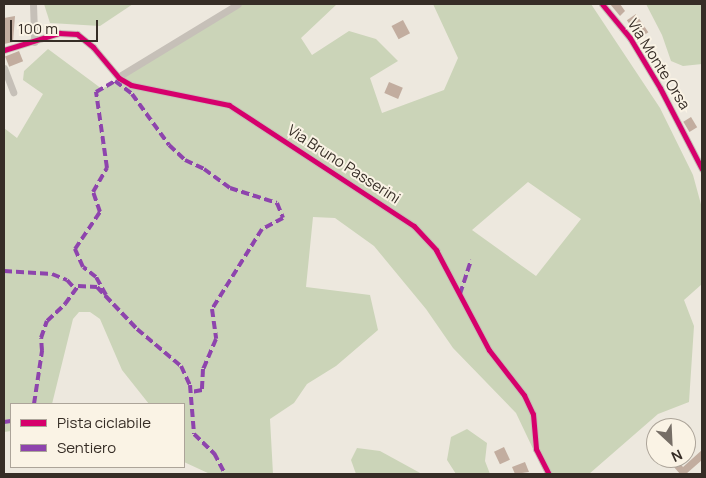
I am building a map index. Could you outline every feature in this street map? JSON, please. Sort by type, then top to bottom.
[{"type":"street","points":[[33,4],[34,42]]},
{"type":"street","points":[[118,77],[238,4]]},
{"type":"street","name":"Via Monte Orsa","points":[[602,4],[630,38],[660,88],[702,168]]},
{"type":"street","name":"Via Bruno Passerini","points":[[4,50],[58,33],[77,34],[93,47],[118,77],[132,85],[229,105],[414,226],[436,250],[489,350],[524,395],[533,414],[536,449],[549,474]]},
{"type":"street","points":[[4,68],[13,92]]},
{"type":"green space","points":[[44,4],[133,4],[100,26],[50,23]]},
{"type":"green space","points":[[241,4],[337,4],[301,38],[312,55],[349,31],[376,39],[398,61],[370,78],[382,113],[444,90],[458,58],[433,4],[591,4],[660,108],[693,175],[702,208],[702,284],[684,300],[694,326],[689,402],[658,414],[653,418],[646,418],[646,424],[589,474],[545,474],[516,413],[453,348],[426,309],[374,246],[335,218],[313,217],[306,287],[370,295],[378,330],[336,366],[307,384],[294,403],[270,419],[273,474],[210,474],[185,462],[185,403],[148,403],[122,370],[100,319],[90,312],[79,312],[73,319],[52,403],[10,403],[10,431],[4,432],[4,128],[17,138],[43,94],[23,80],[24,71],[48,49],[102,89]],"holes":[[[528,182],[581,219],[536,276],[472,230]]]},
{"type":"green space","points":[[646,4],[702,4],[702,64],[683,66],[671,61],[662,35]]},
{"type":"green space","points":[[467,429],[487,443],[485,461],[490,474],[456,474],[447,460],[451,437]]},
{"type":"green space","points":[[357,448],[380,451],[422,474],[356,474],[351,460]]},
{"type":"building","points":[[610,4],[620,4],[625,11],[620,16]]},
{"type":"building","points":[[636,14],[648,32],[639,38],[627,20]]},
{"type":"building","points":[[15,16],[13,42],[4,44],[4,18]]},
{"type":"building","points":[[403,20],[410,33],[399,39],[392,26]]},
{"type":"building","points":[[19,51],[23,61],[9,67],[5,57]]},
{"type":"building","points":[[389,82],[403,88],[398,99],[384,93]]},
{"type":"building","points":[[691,117],[697,127],[689,132],[683,122]]},
{"type":"building","points":[[504,447],[510,460],[500,464],[494,452]]},
{"type":"building","points":[[702,450],[702,460],[696,465],[696,455]]},
{"type":"building","points":[[525,462],[529,472],[515,474],[512,467]]},
{"type":"building","points":[[675,468],[693,468],[686,474],[680,474]]},
{"type":"marked path","points":[[106,295],[96,277],[83,267],[75,249],[100,212],[93,192],[107,168],[96,92],[115,81],[132,94],[169,145],[185,160],[204,169],[230,188],[277,203],[283,218],[262,229],[212,309],[216,339],[203,369],[202,390],[191,392]]},
{"type":"marked path","points":[[460,294],[471,260]]},
{"type":"marked path","points":[[4,271],[52,274],[67,280],[75,289]]},
{"type":"marked path","points":[[34,403],[42,351],[41,338],[47,321],[65,304],[78,286],[97,287],[137,329],[181,366],[190,385],[194,434],[214,453],[225,474]]},
{"type":"marked path","points":[[4,422],[10,421]]},
{"type":"cycle path","points":[[602,4],[630,38],[660,88],[702,169]]},
{"type":"cycle path","points":[[4,50],[59,33],[77,34],[93,47],[119,78],[131,85],[229,105],[414,226],[436,250],[489,350],[524,395],[533,414],[536,449],[549,474]]}]
